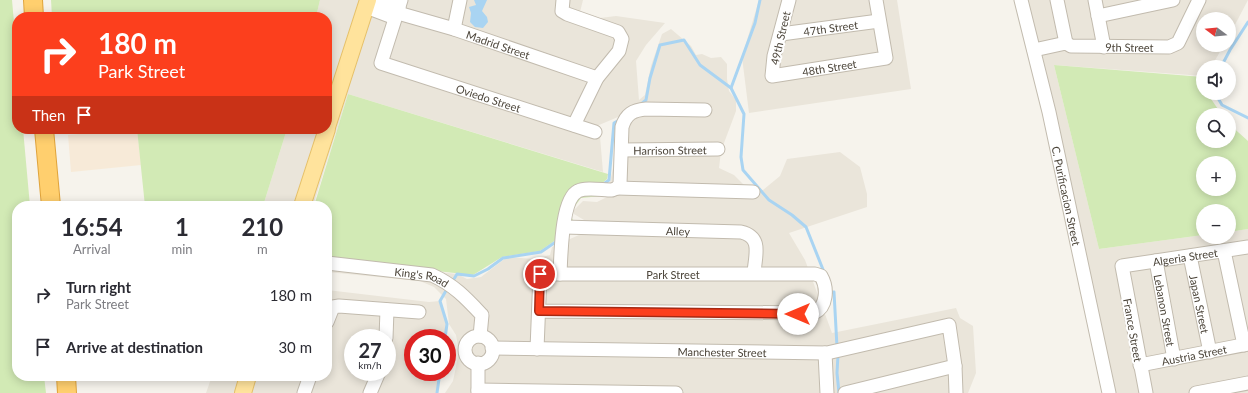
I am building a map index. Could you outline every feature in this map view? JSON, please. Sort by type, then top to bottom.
[{"type":"highway","points":[[33,0],[34,12]]},
{"type":"highway","points":[[44,134],[51,201]]},
{"type":"highway","points":[[66,381],[67,393]]},
{"type":"main road","points":[[332,115],[375,4]]},
{"type":"main road","points":[[304,201],[325,134]]},
{"type":"main road","points":[[243,393],[247,381]]},
{"type":"street","points":[[454,29],[460,0]]},
{"type":"street","points":[[563,0],[562,11],[566,14],[618,32],[622,39],[619,51],[597,78],[574,125]]},
{"type":"street","name":"49th Street","points":[[772,76],[774,56],[789,0]]},
{"type":"street","points":[[876,0],[879,21]]},
{"type":"street","name":"C. Purificacion Street","points":[[1021,0],[1034,50],[1110,393]]},
{"type":"street","points":[[1057,0],[1066,43]]},
{"type":"street","points":[[1095,0],[1104,47]]},
{"type":"street","points":[[1098,16],[1173,0]]},
{"type":"street","name":"9th Street","points":[[1034,50],[1066,43],[1071,46],[1169,47],[1178,43],[1199,0]]},
{"type":"street","name":"Madrid Street","points":[[375,4],[398,10],[597,78]]},
{"type":"street","name":"Oviedo Street","points":[[398,10],[381,64],[595,132]]},
{"type":"street","name":"47th Street","points":[[781,34],[879,21]]},
{"type":"street","name":"48th Street","points":[[772,76],[886,58],[879,21]]},
{"type":"street","points":[[617,188],[621,179],[622,127],[629,113],[636,110],[706,110]]},
{"type":"street","name":"Harrison Street","points":[[622,150],[718,149]]},
{"type":"street","points":[[560,274],[564,227],[568,204],[574,194],[579,190],[617,188],[753,192]]},
{"type":"street","name":"Alley","points":[[564,227],[741,232],[749,234],[754,239],[756,246],[754,273]]},
{"type":"street","name":"Algeria Street","points":[[1122,266],[1248,247]]},
{"type":"street","points":[[1224,250],[1246,345]]},
{"type":"street","name":"Japan Street","points":[[1190,256],[1210,352]]},
{"type":"street","name":"Lebanon Street","points":[[1156,261],[1174,358]]},
{"type":"street","name":"King's Road","points":[[332,264],[432,275],[441,279],[460,291],[482,315],[480,336]]},
{"type":"street","name":"France Street","points":[[1122,266],[1146,393]]},
{"type":"street","name":"Park Street","points":[[537,349],[540,274],[815,274],[821,276],[824,281],[825,303],[821,310],[814,313],[539,311]]},
{"type":"street","points":[[332,310],[333,307],[339,306],[419,312]]},
{"type":"street","points":[[386,329],[387,310]]},
{"type":"street","name":"Manchester Street","points":[[492,348],[825,353],[949,325],[955,366]]},
{"type":"street","points":[[480,336],[488,340],[492,348],[490,357],[487,360],[478,363],[470,360],[465,349],[468,340],[480,336]]},
{"type":"street","name":"Austria Street","points":[[1140,365],[1246,345]]},
{"type":"street","points":[[825,353],[827,393]]},
{"type":"street","points":[[478,363],[478,391],[676,393]]},
{"type":"street","points":[[845,393],[955,366],[956,393]]},
{"type":"street","points":[[304,393],[308,381]]},
{"type":"street","points":[[370,393],[375,381]]},
{"type":"street","points":[[1196,393],[1248,383]]},
{"type":"shaded area","points":[[320,0],[583,0],[580,12],[592,19],[616,16],[665,23],[646,45],[636,61],[639,100],[645,95],[651,66],[662,34],[671,29],[691,46],[696,55],[702,54],[711,58],[721,57],[727,64],[729,91],[736,100],[736,111],[721,151],[719,168],[734,175],[747,188],[763,190],[780,176],[787,159],[840,152],[860,167],[867,194],[867,207],[789,233],[805,260],[832,333],[956,308],[960,318],[973,326],[976,373],[968,393],[445,393],[453,381],[456,381],[456,366],[459,352],[456,329],[452,329],[449,324],[446,299],[434,287],[420,281],[332,272],[332,260],[457,274],[467,279],[481,277],[507,257],[534,259],[550,255],[552,247],[579,235],[587,229],[589,223],[574,214],[574,210],[583,201],[597,202],[607,197],[602,188],[610,182],[613,168],[618,117],[599,125],[603,172],[348,94],[315,201],[265,201],[285,134],[332,134],[332,12],[317,12]]},
{"type":"shaded area","points":[[759,0],[897,0],[911,89],[749,113],[742,57]]},
{"type":"shaded area","points":[[1024,0],[1248,0],[1236,23],[1236,12],[1196,12],[1196,52],[1220,52],[1215,60],[1196,60],[1196,75],[1054,65],[1099,249],[1196,236],[1196,244],[1236,244],[1236,231],[1248,229],[1248,393],[1113,393]]},
{"type":"shaded area","points":[[138,134],[141,165],[71,172],[68,135]]},
{"type":"shaded area","points":[[332,291],[429,302],[440,301],[447,324],[446,329],[404,329],[404,381],[439,381],[437,393],[206,393],[210,381],[332,381]]},
{"type":"green space","points":[[0,0],[12,0],[12,134],[23,134],[30,201],[12,201],[12,381],[45,381],[46,393],[0,393]]},
{"type":"green space","points":[[51,0],[320,0],[317,12],[52,12]]},
{"type":"green space","points":[[1054,65],[1196,76],[1196,100],[1212,100],[1217,108],[1196,108],[1196,148],[1236,148],[1236,130],[1248,141],[1248,229],[1236,231],[1236,204],[1196,204],[1196,236],[1099,249]]},
{"type":"green space","points":[[348,94],[608,174],[607,179],[598,187],[601,196],[581,198],[569,214],[580,230],[560,237],[540,251],[502,257],[473,275],[332,260],[332,201],[316,201]]},
{"type":"green space","points":[[138,134],[285,134],[265,201],[144,201]]},
{"type":"water","points":[[474,0],[487,0],[482,11],[487,17],[488,22],[483,28],[475,27],[470,22],[471,13],[469,7],[476,5]]},
{"type":"waterway","points":[[731,88],[755,23],[760,0]]},
{"type":"waterway","points":[[1225,60],[1248,22]]},
{"type":"waterway","points":[[640,105],[646,100],[650,78],[660,45],[684,40],[700,65],[731,88],[744,114],[741,157],[743,170],[769,200],[792,215],[806,227],[824,272]]},
{"type":"waterway","points":[[1219,100],[1222,105],[1248,118]]},
{"type":"waterway","points":[[601,186],[609,180],[614,123],[621,119]]},
{"type":"waterway","points":[[454,279],[457,274],[474,276],[488,269],[503,258],[541,252],[557,241]]},
{"type":"waterway","points":[[446,329],[447,324],[440,301],[447,289]]},
{"type":"waterway","points":[[828,293],[834,292],[837,347]]},
{"type":"waterway","points":[[838,355],[837,373],[839,393]]},
{"type":"waterway","points":[[437,393],[439,381]]},
{"type":"route","points":[[540,274],[539,311],[798,314]]}]
